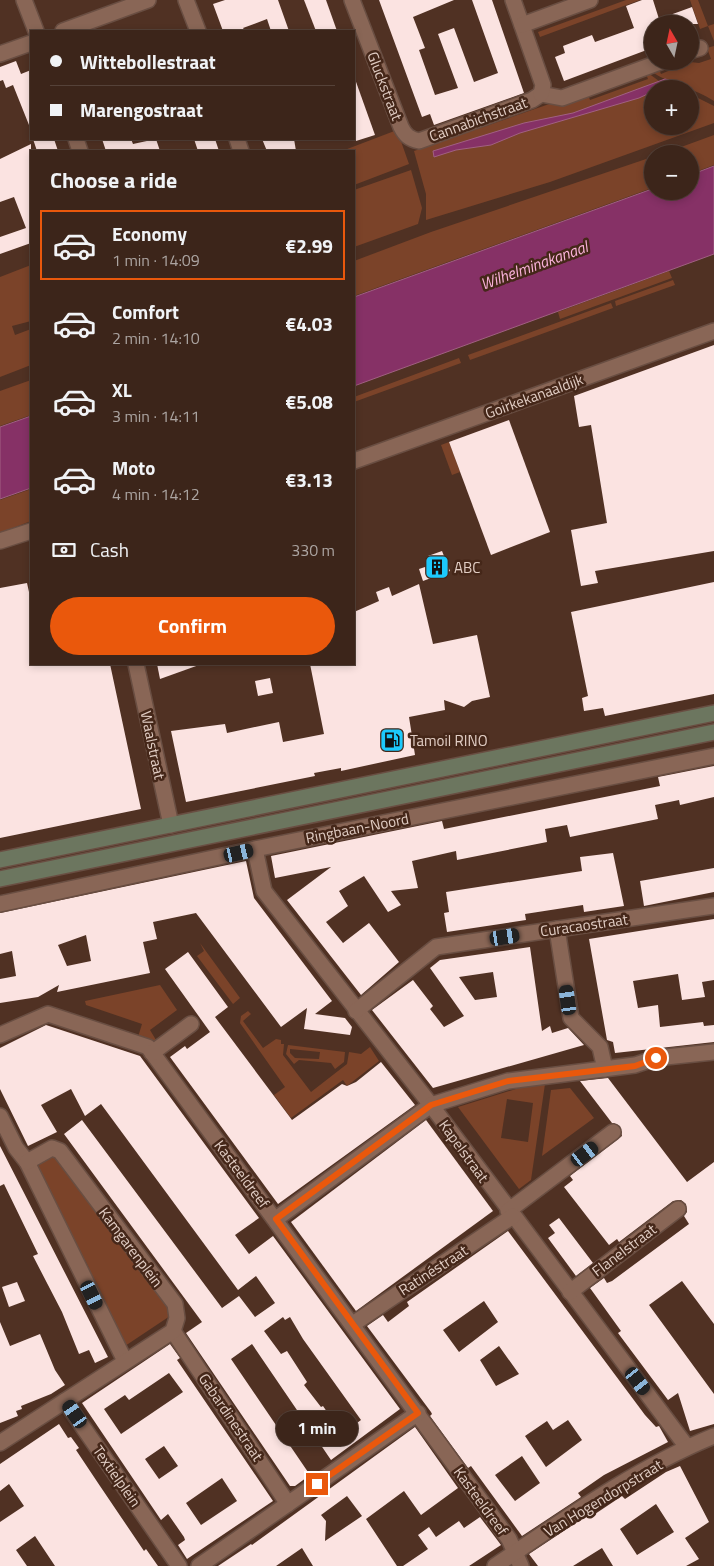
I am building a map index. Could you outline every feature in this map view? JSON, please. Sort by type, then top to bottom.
[{"type":"main road","points":[[0,860],[714,713]]},
{"type":"main road","name":"Ringbaan-Noord","points":[[0,879],[714,732]]},
{"type":"street","points":[[24,0],[36,30]]},
{"type":"street","points":[[66,30],[148,0]]},
{"type":"street","points":[[186,0],[198,30]]},
{"type":"street","name":"Gluckstraat","points":[[352,0],[401,127],[406,135],[413,140]]},
{"type":"street","name":"Cannabichstraat","points":[[413,140],[419,141],[532,100],[541,94],[543,85],[513,0]]},
{"type":"street","points":[[522,25],[590,0]]},
{"type":"street","points":[[0,54],[30,43]]},
{"type":"street","name":"Cannabichstraat","points":[[541,94],[562,98],[644,68]]},
{"type":"street","name":"Goirkekanaaldijk","points":[[355,461],[714,331]]},
{"type":"street","points":[[0,541],[30,531]]},
{"type":"street","name":"Waalstraat","points":[[136,665],[171,825]]},
{"type":"street","name":"Ringbaan-Noord","points":[[0,904],[255,849],[714,756]]},
{"type":"street","name":"Kapelstraat","points":[[255,849],[264,891],[431,1105],[510,1214],[687,1447]]},
{"type":"street","name":"Curacaostraat","points":[[356,1011],[436,947],[714,906]]},
{"type":"street","points":[[557,929],[570,1018],[600,1047],[605,1069]]},
{"type":"street","name":"Kasteeldreef","points":[[0,1036],[48,1014],[148,1047],[418,1413],[509,1539],[518,1559]]},
{"type":"street","points":[[156,1058],[191,1024]]},
{"type":"street","points":[[276,1219],[431,1105],[508,1081],[635,1066],[656,1058],[714,1052]]},
{"type":"street","points":[[0,1116],[16,1148],[27,1162],[125,1361]]},
{"type":"street","name":"Ratinéstraat","points":[[353,1324],[445,1260],[472,1245],[613,1132]]},
{"type":"street","name":"Kamgarenplein","points":[[27,1162],[52,1148],[60,1151],[175,1304],[177,1318],[173,1331]]},
{"type":"street","name":"Flanelstraat","points":[[570,1292],[678,1209]]},
{"type":"street","points":[[0,1443],[173,1331]]},
{"type":"street","name":"Gabardinestraat","points":[[173,1331],[288,1504]]},
{"type":"street","name":"Textielplein","points":[[65,1401],[179,1566]]},
{"type":"street","points":[[199,1566],[418,1413]]},
{"type":"street","name":"Van Hogendorpstraat","points":[[495,1566],[518,1559],[606,1494],[687,1447],[714,1436]]},
{"type":"shaded area","points":[[626,0],[640,0],[540,37],[538,32]]},
{"type":"shaded area","points":[[690,0],[698,0],[708,26],[700,29],[699,15],[695,15]]},
{"type":"shaded area","points":[[714,24],[714,41],[708,26]]},
{"type":"shaded area","points":[[714,46],[714,101],[699,93],[699,80],[667,80],[652,72],[659,70],[661,74],[671,70],[699,70],[699,63],[711,59],[707,48]]},
{"type":"shaded area","points":[[648,73],[658,80],[645,80],[648,79],[646,74]]},
{"type":"shaded area","points":[[644,80],[644,135],[681,135],[653,145],[644,145],[644,148],[550,182],[426,220],[426,194],[414,151],[558,101],[588,95],[590,100]]},
{"type":"shaded area","points":[[699,98],[714,106],[714,123],[699,128]]},
{"type":"shaded area","points":[[397,130],[409,164],[355,185],[355,150],[345,150]]},
{"type":"shaded area","points":[[714,135],[714,165],[699,171],[699,145],[687,145]]},
{"type":"shaded area","points":[[644,160],[644,191],[355,296],[355,261],[431,232]]},
{"type":"shaded area","points":[[411,170],[422,208],[418,224],[355,247],[355,190]]},
{"type":"shaded area","points":[[30,265],[30,321],[12,326],[15,335],[30,329],[30,365],[0,377],[0,277]]},
{"type":"shaded area","points":[[669,271],[672,278],[560,319],[558,312]]},
{"type":"shaded area","points":[[673,280],[675,285],[616,306],[615,301]]},
{"type":"shaded area","points":[[611,303],[613,308],[470,360],[468,355]]},
{"type":"shaded area","points":[[459,358],[461,363],[355,402],[355,397]]},
{"type":"shaded area","points":[[30,380],[30,415],[0,426],[0,391]]},
{"type":"shaded area","points":[[449,442],[460,472],[452,475],[441,445]]},
{"type":"shaded area","points":[[30,489],[30,521],[0,533],[0,500]]},
{"type":"shaded area","points":[[200,943],[240,998],[233,1004],[197,956],[204,951]]},
{"type":"shaded area","points":[[160,985],[177,1010],[150,1030],[156,1040],[151,1044],[138,1037],[142,1024],[86,1005],[85,1001]]},
{"type":"shaded area","points":[[248,1011],[251,1014],[243,1021],[263,1048],[276,1039],[281,1040],[281,1044],[284,1044],[283,1055],[311,1092],[347,1064],[349,1052],[361,1054],[370,1047],[379,1061],[347,1086],[343,1080],[291,1118],[274,1095],[285,1087],[240,1023],[241,1016]]},
{"type":"shaded area","points":[[288,1045],[345,1052],[344,1062],[335,1069],[331,1063],[299,1060],[294,1064],[286,1054]],"holes":[[[290,1049],[320,1052],[319,1059],[295,1058],[290,1053]]]},
{"type":"shaded area","points":[[545,1084],[531,1180],[519,1189],[458,1107],[519,1088]],"holes":[[[507,1099],[533,1103],[528,1142],[501,1138]]]},
{"type":"shaded area","points":[[570,1088],[594,1118],[542,1156],[551,1090]]},
{"type":"shaded area","points":[[54,1154],[168,1306],[170,1316],[125,1346],[85,1271],[89,1268],[85,1260],[81,1263],[36,1165]]},
{"type":"water","points":[[644,87],[644,96],[639,98],[520,133],[491,145],[456,150],[434,157],[433,151],[524,123],[573,113]]},
{"type":"water","name":"Wilhelminakanaal","points":[[714,166],[714,254],[355,386],[355,297],[644,192],[644,200],[699,200],[699,172]]},
{"type":"water","points":[[30,416],[30,488],[0,499],[0,427]]},
{"type":"building","points":[[225,0],[278,0],[289,30],[271,30],[267,19],[243,28],[244,30],[223,30],[213,4]]},
{"type":"building","points":[[304,0],[326,0],[337,30],[316,30]]},
{"type":"building","points":[[379,0],[454,0],[413,17],[425,48],[419,50],[435,95],[458,88],[438,34],[454,28],[474,82],[498,73],[472,0],[492,0],[524,93],[434,125],[430,114],[422,117]]},
{"type":"building","points":[[642,0],[653,0],[658,15],[644,15],[644,51],[564,81],[555,57],[565,53],[563,46],[592,35],[595,42],[634,28],[626,6]]},
{"type":"building","points":[[692,7],[695,15],[670,15]]},
{"type":"building","points":[[16,61],[21,74],[30,70],[30,128],[13,85],[6,88],[3,80],[0,81],[0,67]]},
{"type":"building","points":[[355,79],[375,135],[356,141],[355,138]]},
{"type":"building","points":[[33,140],[54,140],[58,150],[37,150]]},
{"type":"building","points":[[102,140],[131,140],[133,144],[156,140],[160,150],[106,150]]},
{"type":"building","points":[[194,140],[215,140],[219,150],[198,150]]},
{"type":"building","points":[[262,140],[294,140],[296,150],[267,150]]},
{"type":"building","points":[[31,144],[30,243],[0,254],[0,237],[26,228],[14,197],[0,202],[0,159]]},
{"type":"building","points":[[714,345],[714,551],[595,571],[598,583],[581,586],[571,530],[607,523],[591,425],[579,427],[574,396]]},
{"type":"building","points":[[509,420],[550,532],[491,555],[449,442]]},
{"type":"building","name":"ABC","points":[[442,551],[450,571],[423,581],[419,569],[431,565],[428,556]]},
{"type":"building","points":[[714,582],[714,694],[605,716],[603,708],[584,711],[582,698],[588,696],[571,612]]},
{"type":"building","points":[[27,583],[30,596],[30,665],[110,665],[141,809],[0,838],[0,588]]},
{"type":"building","points":[[419,584],[433,644],[477,635],[490,697],[472,701],[464,707],[444,700],[445,710],[409,717],[415,755],[341,771],[341,768],[314,773],[315,776],[186,802],[171,731],[225,724],[227,733],[279,722],[283,742],[324,734],[310,665],[355,665],[355,612],[379,601],[376,592],[389,587],[392,596]]},
{"type":"building","points":[[157,665],[199,665],[160,679]]},
{"type":"building","points":[[270,678],[273,693],[258,696],[255,681]]},
{"type":"building","points":[[714,766],[714,797],[680,805],[679,800],[655,805],[658,819],[570,837],[567,825],[545,829],[547,842],[457,860],[456,851],[412,861],[418,888],[391,891],[401,905],[388,912],[364,876],[339,891],[348,906],[326,922],[343,943],[369,923],[399,962],[361,995],[287,900],[331,867],[275,878],[271,856],[442,821],[444,829],[660,786],[658,777]]},
{"type":"building","points":[[613,853],[624,906],[584,912],[583,905],[525,914],[526,920],[447,932],[444,913],[449,912],[446,892],[582,871],[580,857]]},
{"type":"building","points":[[246,861],[254,898],[332,1001],[315,1014],[345,1018],[352,1027],[350,1035],[304,1029],[307,1008],[281,1027],[196,913],[153,922],[157,939],[143,942],[150,973],[57,992],[59,985],[38,997],[0,1003],[0,979],[16,976],[12,951],[0,954],[0,913]],"holes":[[[86,935],[91,961],[67,966],[58,945]]]},
{"type":"building","points":[[714,868],[714,892],[644,906],[640,881]]},
{"type":"building","points":[[714,919],[714,980],[702,982],[705,997],[682,1000],[678,974],[633,981],[638,1008],[658,1005],[660,1027],[703,1022],[704,1026],[714,1025],[714,1042],[615,1053],[613,1042],[607,1040],[589,939]]},
{"type":"building","points":[[530,947],[542,1031],[550,1026],[552,1033],[568,1028],[584,1045],[433,1088],[372,1010],[413,980],[433,1006],[430,1009],[444,1027],[464,1016],[430,968],[440,960]],"holes":[[[493,972],[497,997],[475,1000],[459,977]]]},
{"type":"building","points":[[188,952],[228,1007],[215,1017],[292,1120],[342,1084],[347,1086],[356,1082],[381,1062],[415,1105],[278,1204],[170,1057],[185,1046],[187,1049],[210,1032],[165,969]]},
{"type":"building","points":[[46,1025],[140,1056],[259,1218],[235,1235],[249,1254],[273,1236],[400,1409],[331,1460],[252,1344],[231,1359],[310,1475],[295,1486],[290,1486],[186,1333],[202,1322],[64,1134],[82,1120],[222,1308],[239,1296],[255,1317],[275,1303],[256,1276],[238,1290],[101,1104],[85,1116],[71,1089],[41,1105],[57,1132],[28,1146],[0,1089],[0,1048]],"holes":[[[283,1317],[285,1320],[290,1317],[303,1339],[361,1420],[342,1434],[323,1406],[321,1407],[304,1385],[307,1382],[287,1351],[281,1354],[264,1331]]]},
{"type":"building","points":[[608,1078],[687,1182],[714,1162],[714,1324],[682,1281],[649,1305],[714,1394],[714,1424],[690,1431],[678,1393],[668,1400],[618,1333],[621,1331],[590,1288],[604,1278],[607,1283],[612,1281],[689,1224],[684,1216],[687,1212],[686,1204],[681,1200],[673,1201],[619,1242],[617,1239],[609,1245],[564,1187],[573,1180],[570,1176],[622,1136],[620,1126],[612,1123],[580,1081]]},
{"type":"building","points":[[426,1120],[493,1211],[356,1311],[291,1222]]},
{"type":"building","points":[[0,1146],[108,1357],[95,1363],[89,1350],[79,1354],[62,1312],[33,1256],[38,1254],[4,1184],[0,1186]]},
{"type":"building","points":[[559,1218],[593,1263],[576,1276],[548,1238],[555,1233],[549,1225]]},
{"type":"building","points":[[508,1231],[645,1415],[656,1427],[659,1426],[668,1442],[604,1475],[578,1493],[581,1497],[522,1536],[471,1466],[468,1468],[430,1416],[431,1412],[367,1326],[383,1315],[388,1322],[409,1306],[407,1302]],"holes":[[[484,1301],[498,1322],[459,1352],[443,1330]],[[499,1346],[519,1374],[496,1386],[480,1360]],[[568,1420],[582,1440],[546,1467],[525,1436],[547,1421],[553,1430]],[[522,1456],[540,1483],[515,1501],[495,1475]]]},
{"type":"building","points":[[17,1282],[25,1301],[9,1307],[2,1287]]},
{"type":"building","points":[[0,1322],[10,1346],[40,1334],[55,1370],[65,1385],[51,1394],[21,1406],[22,1409],[16,1411],[18,1416],[0,1423]]},
{"type":"building","points":[[170,1344],[180,1358],[177,1360],[273,1501],[187,1559],[178,1545],[185,1540],[184,1537],[168,1514],[161,1520],[82,1403]],"holes":[[[169,1373],[183,1392],[121,1434],[104,1409],[125,1395],[129,1400]],[[164,1446],[178,1466],[159,1479],[145,1459]],[[222,1478],[237,1501],[201,1525],[186,1503]]]},
{"type":"building","points":[[59,1424],[68,1438],[71,1437],[79,1448],[76,1450],[144,1551],[146,1549],[158,1566],[55,1566],[35,1536],[16,1550],[27,1566],[0,1566],[0,1522],[24,1506],[9,1484],[0,1491],[0,1464]]},
{"type":"building","points":[[415,1427],[458,1488],[421,1515],[404,1491],[366,1519],[397,1566],[313,1566],[302,1548],[276,1566],[218,1566],[252,1545]],"holes":[[[347,1496],[362,1516],[325,1541],[326,1521],[321,1515]]]},
{"type":"building","points":[[680,1466],[709,1522],[685,1538],[699,1559],[686,1566],[613,1566],[602,1548],[573,1566],[538,1566],[529,1554],[591,1513],[592,1516],[622,1496],[625,1499],[666,1472]],"holes":[[[656,1504],[674,1532],[637,1555],[620,1529]]]},
{"type":"building","points":[[480,1517],[501,1545],[469,1566],[403,1566],[428,1549],[418,1535],[429,1527],[436,1537],[459,1521],[464,1528]]},
{"type":"place","name":"ABC","points":[[437,567]]},
{"type":"place","name":"Tamoil RINO","points":[[392,740]]},
{"type":"route","points":[[317,1484],[418,1413],[276,1219],[431,1105],[508,1081],[635,1066],[656,1058]]}]
